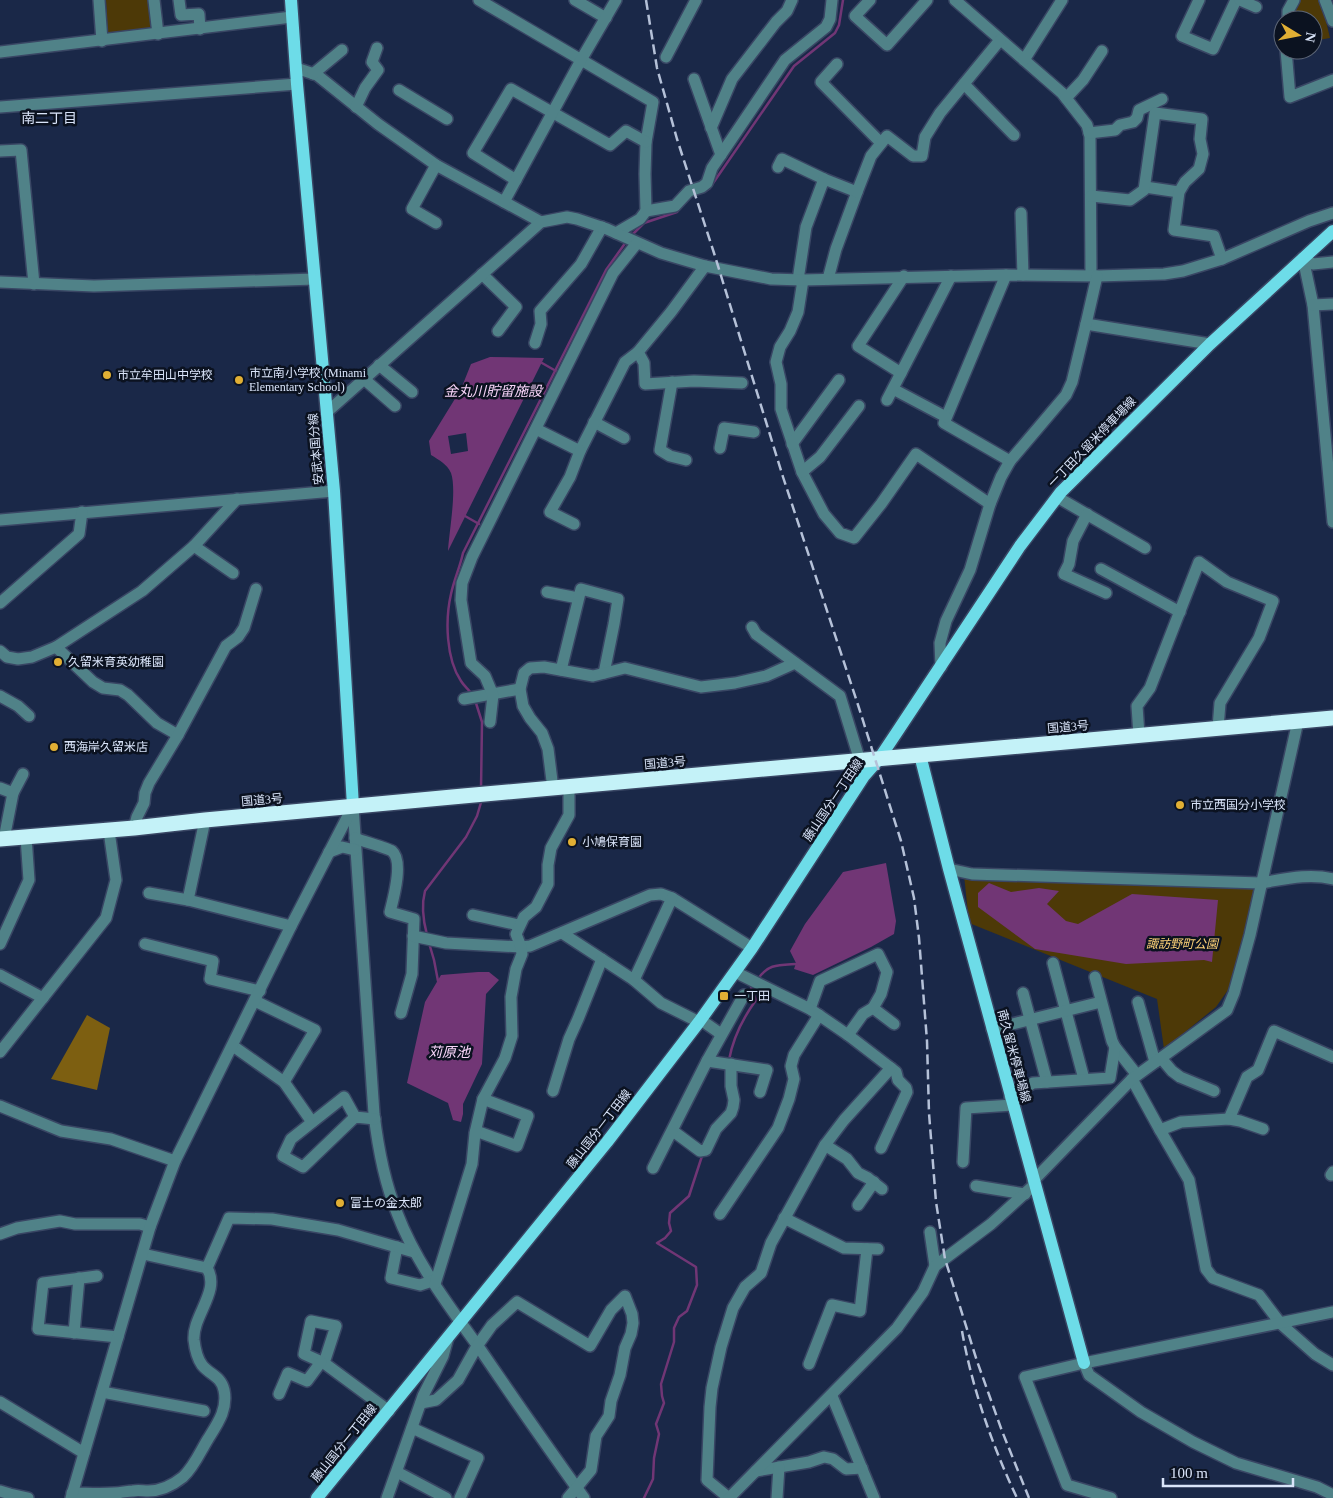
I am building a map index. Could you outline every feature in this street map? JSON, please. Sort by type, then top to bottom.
[{"type":"highway","name":"国道3号","points":[[2,839],[109,831],[353,806],[1333,718]]},
{"type":"main road","name":"安武本国分線","points":[[291,0],[334,491],[353,806]]},
{"type":"main road","name":"一丁田久留米停車場線","points":[[879,759],[1020,546],[1057,497],[1210,344],[1333,231]]},
{"type":"main road","name":"南久留米停車場線","points":[[920,755],[1011,1101],[1031,1187],[1084,1363]]},
{"type":"main road","name":"藤山国分一丁田線","points":[[317,1498],[607,1142],[700,1021],[752,948],[864,776],[879,759]]},
{"type":"street","points":[[99,0],[102,40]]},
{"type":"street","points":[[154,0],[158,34]]},
{"type":"street","points":[[179,0],[181,15],[199,14],[200,29]]},
{"type":"street","points":[[479,0],[653,102],[646,142],[646,211],[640,219],[616,233]]},
{"type":"street","points":[[504,202],[581,60],[616,0]]},
{"type":"street","points":[[666,57],[696,0]]},
{"type":"street","points":[[711,128],[732,79],[776,22],[787,11],[792,0]]},
{"type":"street","points":[[646,211],[675,206],[689,191],[707,183],[712,168],[786,60],[826,27],[830,19],[832,0]]},
{"type":"street","points":[[870,0],[855,16],[887,45],[927,0]]},
{"type":"street","points":[[941,667],[940,643],[946,621],[970,570],[990,504],[1001,477],[1010,461],[1066,396],[1072,382],[1086,324],[1094,275],[1089,133],[1087,125],[1062,93],[955,0]]},
{"type":"street","points":[[1024,60],[1062,0]]},
{"type":"street","points":[[1199,0],[1182,36],[1213,50],[1236,0]]},
{"type":"street","points":[[1240,0],[1256,7]]},
{"type":"street","points":[[1326,0],[1333,21]]},
{"type":"street","points":[[578,1],[606,18]]},
{"type":"street","points":[[0,52],[292,18]]},
{"type":"street","points":[[828,279],[836,250],[871,156],[887,136],[912,156],[922,156],[925,137],[940,113],[1000,40]]},
{"type":"street","points":[[356,106],[365,88],[378,70],[372,62],[377,48]]},
{"type":"street","points":[[313,74],[342,50]]},
{"type":"street","points":[[1066,98],[1084,80],[1102,51]]},
{"type":"street","points":[[1287,60],[1290,97],[1333,80]]},
{"type":"street","points":[[837,64],[821,82],[881,143]]},
{"type":"street","points":[[296,68],[317,75],[378,124],[436,165],[541,222]]},
{"type":"street","points":[[694,80],[721,155]]},
{"type":"street","points":[[0,107],[297,84]]},
{"type":"street","points":[[964,84],[1014,135]]},
{"type":"street","points":[[516,180],[473,153],[511,89],[610,145],[626,131],[646,142]]},
{"type":"street","points":[[400,90],[447,119]]},
{"type":"street","points":[[1089,133],[1115,130],[1120,125],[1132,122],[1137,118],[1139,110],[1162,100]]},
{"type":"street","points":[[1091,196],[1130,200],[1144,190],[1155,113],[1202,119],[1200,139],[1203,154],[1199,170],[1185,182],[1179,192],[1174,230],[1214,236],[1222,259]]},
{"type":"street","points":[[0,150],[21,150],[34,284]]},
{"type":"street","points":[[778,167],[782,159],[857,192]]},
{"type":"street","points":[[436,165],[412,210],[436,223]]},
{"type":"street","points":[[824,179],[806,227],[798,312],[790,331],[780,347],[776,362],[781,384],[781,410],[802,472],[824,514],[840,533],[854,538],[881,504],[916,454],[990,504]]},
{"type":"street","points":[[1145,187],[1179,192]]},
{"type":"street","points":[[1021,213],[1023,275]]},
{"type":"street","points":[[327,412],[541,222],[567,217],[577,219],[602,227],[661,253],[705,266],[771,279],[801,280],[904,276],[1164,274],[1222,259],[1309,221],[1333,213]]},
{"type":"street","points":[[535,343],[541,324],[540,311],[581,264],[602,227]]},
{"type":"street","points":[[490,722],[493,695],[485,676],[471,663],[461,600],[462,583],[472,557],[613,273],[637,243]]},
{"type":"street","points":[[1303,258],[1313,264],[1333,262]]},
{"type":"street","points":[[1303,258],[1314,305],[1330,456],[1333,522]]},
{"type":"street","points":[[574,524],[550,512],[570,477],[594,422],[625,362],[638,352],[705,266]]},
{"type":"street","points":[[482,274],[516,306],[498,331]]},
{"type":"street","points":[[1006,275],[944,423],[1010,461]]},
{"type":"street","points":[[901,373],[858,346],[904,276]]},
{"type":"street","points":[[887,400],[950,276]]},
{"type":"street","points":[[0,282],[94,286],[315,279]]},
{"type":"street","points":[[1314,305],[1333,304]]},
{"type":"street","points":[[1086,324],[1210,344]]},
{"type":"street","points":[[638,352],[644,363],[645,384],[694,380],[742,383]]},
{"type":"street","points":[[379,365],[412,392]]},
{"type":"street","points":[[792,444],[839,380]]},
{"type":"street","points":[[362,381],[382,404]]},
{"type":"street","points":[[362,381],[395,406]]},
{"type":"street","points":[[672,382],[660,450],[670,456],[686,460]]},
{"type":"street","points":[[893,389],[946,417]]},
{"type":"street","points":[[802,472],[820,457],[859,406]]},
{"type":"street","points":[[594,422],[624,438]]},
{"type":"street","points":[[720,448],[724,428],[754,432]]},
{"type":"street","points":[[536,429],[580,451]]},
{"type":"street","points":[[0,520],[334,491]]},
{"type":"street","points":[[1057,497],[1145,548]]},
{"type":"street","points":[[0,650],[8,657],[18,659],[32,657],[56,647],[142,591],[194,546],[238,499]]},
{"type":"street","points":[[0,603],[79,534],[82,512]]},
{"type":"street","points":[[1086,514],[1073,541],[1070,564],[1064,574],[1106,593]]},
{"type":"street","points":[[194,546],[232,573]]},
{"type":"street","points":[[1139,735],[1137,706],[1150,688],[1200,562],[1227,582],[1273,601],[1260,638],[1220,703],[1218,728]]},
{"type":"street","points":[[1101,569],[1180,612]]},
{"type":"street","points":[[134,828],[144,803],[149,783],[178,735],[226,646],[238,637],[244,628],[256,589]]},
{"type":"street","points":[[561,670],[581,589],[618,599],[604,673]]},
{"type":"street","points":[[547,592],[578,598]]},
{"type":"street","points":[[752,627],[756,634],[840,696],[860,760]]},
{"type":"street","points":[[56,647],[93,682],[102,688],[120,690],[128,695],[157,723],[178,735]]},
{"type":"street","points":[[553,789],[548,749],[542,733],[523,706],[520,689],[524,672],[530,668],[544,667],[593,676],[626,668],[701,687],[735,683],[766,676],[795,663]]},
{"type":"street","points":[[464,699],[520,689]]},
{"type":"street","points":[[0,696],[18,706],[30,716]]},
{"type":"street","points":[[891,1068],[844,1120],[825,1145],[771,1243],[761,1273],[745,1287],[733,1308],[721,1347],[712,1388],[708,1480],[729,1498],[832,1396],[897,1328],[923,1292],[935,1266],[991,1224],[1031,1187],[1135,1077],[1227,1010],[1242,966],[1298,721]]},
{"type":"street","points":[[2,839],[12,793],[23,774]]},
{"type":"street","points":[[434,1282],[472,1164],[476,1131],[483,1099],[505,1058],[512,1036],[511,998],[516,969],[522,954],[516,934],[524,916],[536,907],[548,884],[548,865],[551,848],[569,815],[569,787]]},
{"type":"street","points":[[0,788],[12,793]]},
{"type":"street","points":[[353,806],[377,1143],[385,1177],[397,1213],[414,1252],[460,1322],[584,1498]]},
{"type":"street","points":[[142,1254],[207,1268],[211,1274],[212,1281],[198,1319],[194,1336],[194,1347],[203,1366],[219,1378],[224,1387],[226,1400],[224,1411],[193,1466],[171,1485],[150,1491],[135,1490],[72,1496],[84,1453],[102,1392],[142,1254],[150,1227],[175,1160],[353,806]]},
{"type":"street","points":[[188,900],[205,820]]},
{"type":"street","points":[[0,1052],[106,918],[116,880],[109,831]]},
{"type":"street","points":[[0,944],[29,880],[26,837]]},
{"type":"street","points":[[329,852],[355,844],[392,851],[396,857],[398,882],[390,912],[414,919],[412,974],[401,1013]]},
{"type":"street","points":[[949,868],[972,874],[1261,883],[1308,876],[1322,876],[1333,880]]},
{"type":"street","points":[[149,893],[188,900],[291,926]]},
{"type":"street","points":[[413,936],[446,943],[530,946],[650,896],[661,894],[672,898],[752,948]]},
{"type":"street","points":[[634,980],[672,898]]},
{"type":"street","points":[[473,915],[519,925]]},
{"type":"street","points":[[562,933],[634,980],[661,1002],[700,1021],[721,1034]]},
{"type":"street","points":[[145,944],[213,961],[210,979],[257,996],[314,1030],[284,1082]]},
{"type":"street","points":[[720,1214],[778,1128],[788,1105],[794,1079],[791,1066],[794,1055],[815,1012],[820,981],[878,954],[887,972],[881,994],[873,1008],[864,1014],[848,1035]]},
{"type":"street","points":[[552,1091],[569,1039],[602,959]]},
{"type":"street","points":[[1053,963],[1084,1079]]},
{"type":"street","points":[[734,972],[815,1012],[896,1072],[898,1080],[906,1088],[907,1092],[881,1148]]},
{"type":"street","points":[[0,975],[43,998]]},
{"type":"street","points":[[1095,977],[1112,1041],[1135,1077],[1160,1130],[1189,1180],[1206,1269],[1213,1278],[1259,1295],[1282,1324],[1315,1354],[1333,1366]]},
{"type":"street","points":[[1023,993],[1047,1082]]},
{"type":"street","points":[[653,1168],[721,1034],[744,995]]},
{"type":"street","points":[[992,1029],[1101,1002]]},
{"type":"street","points":[[1138,1002],[1158,1060],[1180,1076],[1214,1091]]},
{"type":"street","points":[[873,1008],[894,1024]]},
{"type":"street","points":[[1229,1120],[1247,1077],[1258,1070],[1274,1031],[1333,1057]]},
{"type":"street","points":[[232,1046],[284,1082],[312,1122]]},
{"type":"street","points":[[963,1162],[966,1108],[1011,1101],[1033,1084],[1110,1078],[1115,1047]]},
{"type":"street","points":[[707,1061],[767,1070],[760,1092]]},
{"type":"street","points":[[673,1131],[700,1151],[706,1150],[716,1129],[732,1113],[734,1100],[730,1086],[731,1064]]},
{"type":"street","points":[[355,1117],[344,1097],[291,1139],[283,1156],[303,1167],[355,1117],[375,1119]]},
{"type":"street","points":[[476,1131],[517,1146],[528,1116],[483,1099]]},
{"type":"street","points":[[0,1106],[61,1131],[111,1139],[175,1160]]},
{"type":"street","points":[[1160,1130],[1181,1122],[1229,1120],[1240,1121],[1263,1129]]},
{"type":"street","points":[[825,1145],[847,1160],[858,1173],[878,1186],[858,1205]]},
{"type":"street","points":[[976,1186],[1031,1187]]},
{"type":"street","points":[[207,1268],[230,1218],[272,1218],[338,1230],[414,1252]]},
{"type":"street","points":[[784,1218],[844,1248],[872,1249],[860,1311],[832,1305],[810,1364]]},
{"type":"street","points":[[0,1234],[17,1228],[60,1221],[75,1224],[140,1224],[150,1227]]},
{"type":"street","points":[[930,1232],[935,1266]]},
{"type":"street","points":[[397,1247],[391,1278],[420,1285],[434,1282]]},
{"type":"street","points":[[97,1276],[43,1283],[38,1329],[118,1337]]},
{"type":"street","points":[[74,1333],[79,1278]]},
{"type":"street","points":[[421,1403],[436,1400],[458,1380],[477,1346],[492,1325],[516,1302],[590,1346],[611,1310],[625,1296],[632,1314],[633,1323],[625,1348],[620,1375],[611,1401],[609,1416],[596,1436],[591,1470],[568,1498]]},
{"type":"street","points":[[1111,1498],[1068,1485],[1025,1377],[1084,1363],[1282,1324],[1333,1312]]},
{"type":"street","points":[[387,1498],[421,1403],[443,1356],[449,1336]]},
{"type":"street","points":[[279,1394],[288,1373],[307,1381],[322,1363],[389,1410]]},
{"type":"street","points":[[1084,1363],[1089,1376],[1141,1412],[1193,1442],[1236,1463],[1300,1481],[1333,1494]]},
{"type":"street","points":[[102,1392],[204,1411]]},
{"type":"street","points":[[832,1396],[874,1498]]},
{"type":"street","points":[[0,1402],[84,1453]]},
{"type":"street","points":[[412,1428],[478,1458],[460,1498]]},
{"type":"street","points":[[756,1471],[809,1462],[824,1457],[832,1459],[846,1469],[862,1468]]},
{"type":"street","points":[[777,1498],[779,1467]]},
{"type":"street","points":[[397,1472],[446,1498]]},
{"type":"street","points":[[0,1491],[28,1498]]},
{"type":"green space","points":[[106,0],[152,0],[154,35],[108,38]]},
{"type":"green space","points":[[1298,0],[1321,0],[1330,38],[1323,39],[1323,10],[1292,10]]},
{"type":"green space","name":"諏訪野町公園","points":[[964,875],[1260,887],[1235,980],[1216,1007],[1164,1049],[1157,999],[969,923]]},
{"type":"shaded area","points":[[87,1015],[110,1028],[97,1090],[51,1079]]},
{"type":"water","name":"金丸川貯留施設","points":[[490,357],[544,358],[448,551],[453,480],[447,467],[431,455],[429,441],[461,389],[471,364]],"holes":[[[466,433],[468,451],[451,454],[448,436]]]},
{"type":"water","points":[[886,863],[896,921],[894,934],[813,975],[794,969],[796,963],[790,951],[805,924],[843,872]]},
{"type":"water","points":[[989,883],[1011,892],[1039,888],[1059,891],[1047,904],[1066,921],[1078,924],[1132,894],[1218,900],[1212,962],[1204,960],[1126,964],[1035,949],[978,907],[978,893]]},
{"type":"water","name":"苅原池","points":[[489,972],[499,980],[486,994],[482,1064],[463,1104],[461,1122],[453,1120],[448,1103],[407,1083],[425,1002],[441,975]]},
{"type":"waterway","points":[[705,191],[709,189],[794,66],[835,33],[839,25],[843,0]]},
{"type":"waterway","points":[[631,236],[644,223],[677,212],[679,209]]},
{"type":"waterway","points":[[471,693],[462,683],[456,672],[452,662],[448,639],[449,604],[463,553],[606,270],[626,242]]},
{"type":"waterway","points":[[542,363],[556,371]]},
{"type":"waterway","points":[[465,516],[479,524]]},
{"type":"waterway","points":[[475,700],[482,722],[481,789]]},
{"type":"waterway","points":[[427,935],[423,913],[425,891],[466,837],[477,816],[482,799]]},
{"type":"waterway","points":[[429,943],[438,981]]},
{"type":"waterway","points":[[758,979],[770,968],[779,965],[796,964]]},
{"type":"waterway","points":[[729,1060],[739,1028],[756,1000],[751,988],[753,986]]},
{"type":"waterway","points":[[644,1498],[653,1479],[654,1458],[659,1434],[656,1424],[664,1403],[661,1384],[674,1342],[674,1328],[679,1317],[687,1311],[697,1285],[696,1267],[657,1243],[671,1231],[669,1223],[670,1213],[689,1196],[703,1153]]},
{"type":"railway","points":[[646,0],[657,68],[677,139],[783,477],[901,841],[914,898],[919,938],[936,1202],[945,1259],[977,1361],[1029,1498]]},
{"type":"railway","points":[[962,1331],[977,1395],[999,1458],[1017,1498]]},
{"type":"place","name":"市立牟田山中学校","points":[[107,375]]},
{"type":"place","name":"市立南小学校 (Minami Elementary School)","points":[[239,380]]},
{"type":"place","name":"久留米育英幼稚園","points":[[58,662]]},
{"type":"place","name":"西海岸久留米店","points":[[54,747]]},
{"type":"place","name":"市立西国分小学校","points":[[1180,805]]},
{"type":"place","name":"小鳩保育園","points":[[572,842]]},
{"type":"place","name":"一丁田","points":[[724,996]]},
{"type":"place","name":"富士の金太郎","points":[[340,1203]]},
{"type":"district","name":"南二丁目","points":[[49,118]]}]
